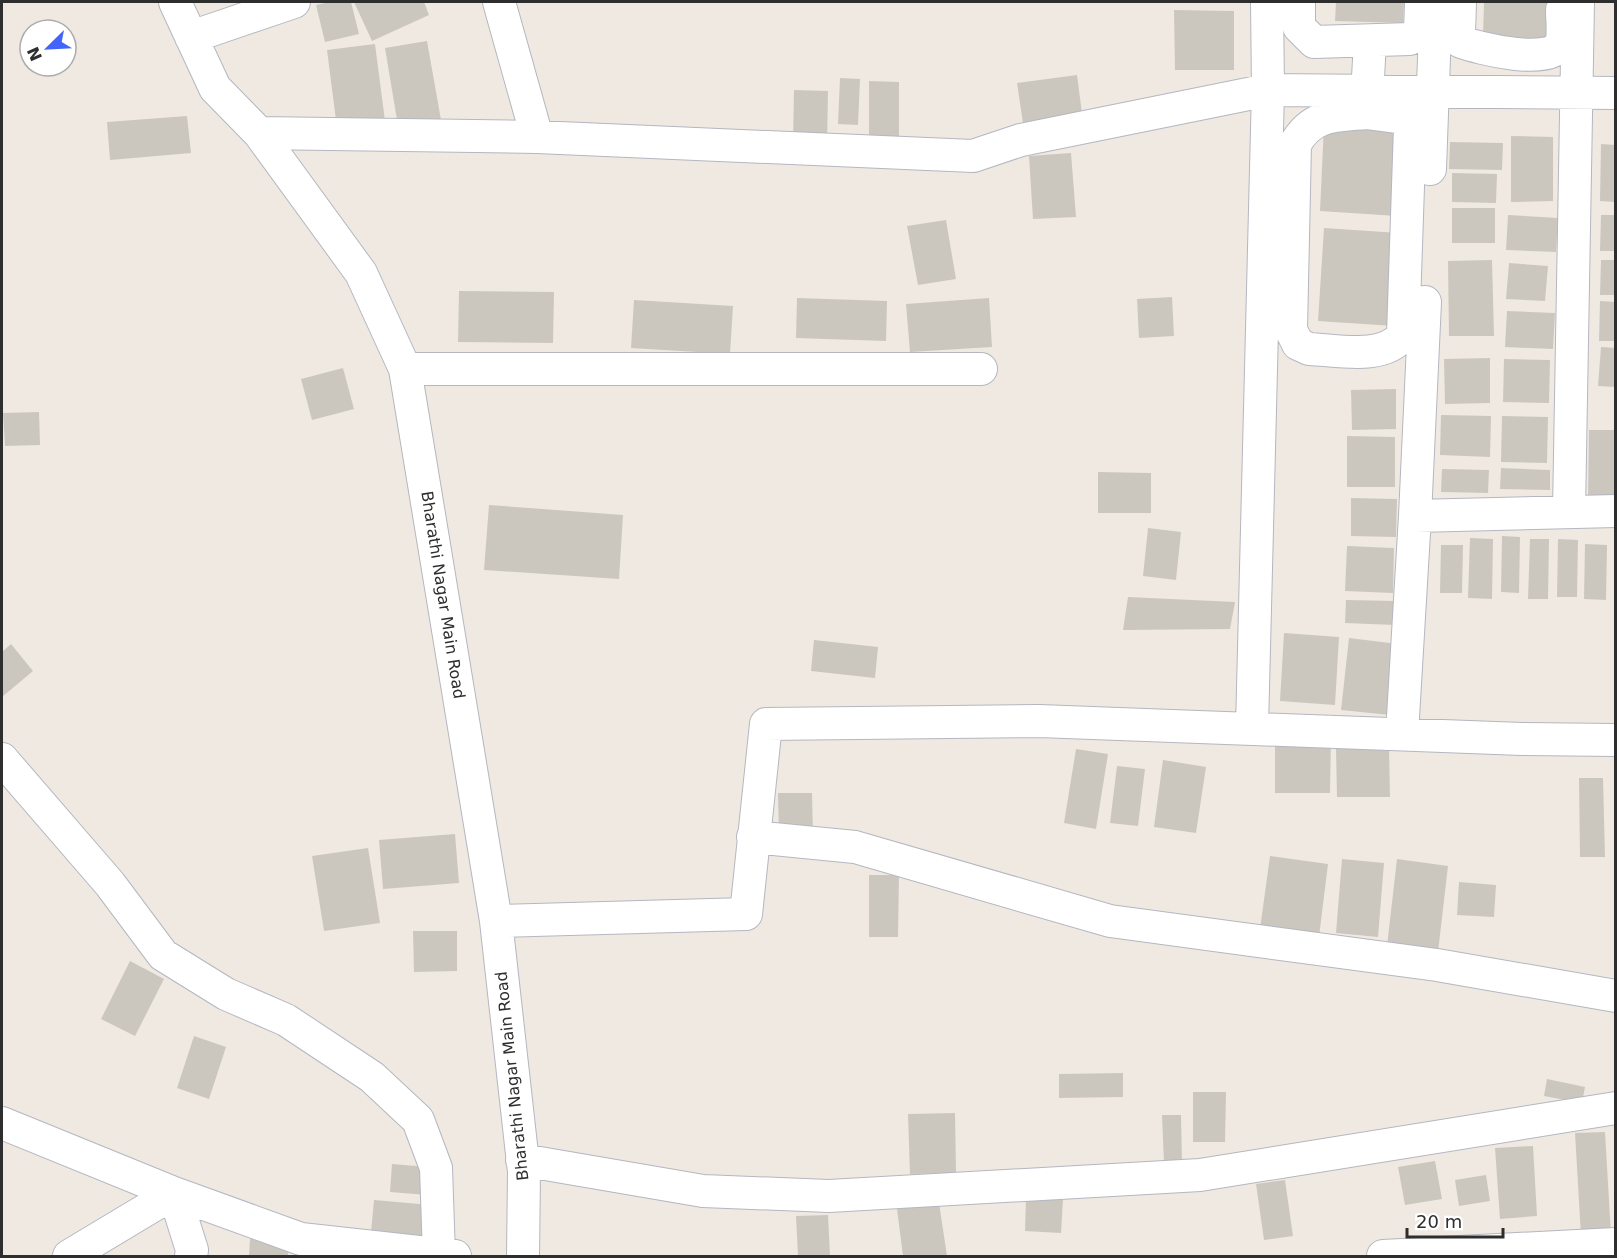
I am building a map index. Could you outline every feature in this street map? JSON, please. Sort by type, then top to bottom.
[{"type":"street","name":"Bharathi Nagar Main Road","points":[[175,2],[215,88],[259,133],[361,273],[405,369],[496,921],[522,1160],[523,1257]]},
{"type":"street","points":[[191,37],[294,2]]},
{"type":"street","points":[[499,2],[537,137]]},
{"type":"street","points":[[1252,728],[1268,90],[1268,2]]},
{"type":"street","points":[[1299,2],[1299,27],[1314,42],[1410,39],[1420,32],[1421,2]]},
{"type":"street","points":[[1402,734],[1416,516],[1436,2]]},
{"type":"street","points":[[1460,2],[1461,42],[1516,54],[1545,54],[1556,50],[1561,44],[1563,2]]},
{"type":"street","points":[[1569,511],[1578,2]]},
{"type":"street","points":[[1366,102],[1370,42]]},
{"type":"street","points":[[1515,93],[1516,54]]},
{"type":"street","points":[[259,133],[537,137],[973,156],[1021,140],[1268,90],[1366,102],[1404,118],[1410,127],[1403,335],[1396,345],[1383,351],[1309,349],[1298,344],[1291,330],[1294,144],[1302,131],[1327,116],[1366,102],[1434,93],[1616,93]]},
{"type":"street","points":[[405,369],[981,369]]},
{"type":"street","points":[[1416,516],[1616,511]]},
{"type":"street","points":[[496,921],[746,914],[766,724],[1039,721],[1616,740]]},
{"type":"street","points":[[2,759],[110,884],[163,955],[225,994],[295,1027],[372,1077],[418,1120],[436,1168],[447,1256],[302,1248],[2,1123]]},
{"type":"street","points":[[753,837],[855,847],[1110,921],[1437,965],[1616,996]]},
{"type":"street","points":[[522,1160],[703,1191],[829,1196],[1200,1175],[1616,1108]]},
{"type":"street","points":[[69,1257],[174,1193]]},
{"type":"street","points":[[174,1193],[192,1250],[191,1257]]},
{"type":"street","points":[[1383,1257],[1616,1244]]},
{"type":"building","points":[[351,2],[359,34],[325,42],[316,5]]},
{"type":"building","points":[[354,2],[424,2],[429,15],[372,41]]},
{"type":"building","points":[[1336,2],[1404,2],[1403,23],[1335,21]]},
{"type":"building","points":[[1484,2],[1554,2],[1553,39],[1483,37]]},
{"type":"building","points":[[1174,10],[1234,11],[1234,70],[1175,70]]},
{"type":"building","points":[[427,41],[441,120],[398,126],[385,48]]},
{"type":"building","points":[[375,44],[385,121],[337,128],[327,50]]},
{"type":"building","points":[[1077,75],[1083,121],[1024,130],[1017,83]]},
{"type":"building","points":[[840,78],[860,79],[858,125],[838,124]]},
{"type":"building","points":[[869,81],[899,82],[899,146],[869,146]]},
{"type":"building","points":[[794,90],[828,91],[827,146],[793,144]]},
{"type":"building","points":[[187,116],[191,153],[110,160],[107,122]]},
{"type":"building","points":[[1324,125],[1400,129],[1397,216],[1320,211]]},
{"type":"building","points":[[1511,136],[1553,137],[1553,201],[1511,202]]},
{"type":"building","points":[[1450,142],[1503,143],[1502,170],[1449,169]]},
{"type":"building","points":[[1601,144],[1616,145],[1616,202],[1600,201]]},
{"type":"building","points":[[1071,153],[1076,217],[1033,219],[1029,156]]},
{"type":"building","points":[[1452,173],[1497,174],[1496,203],[1452,202]]},
{"type":"building","points":[[1452,208],[1495,208],[1495,243],[1452,243]]},
{"type":"building","points":[[1508,215],[1558,218],[1556,252],[1506,250]]},
{"type":"building","points":[[1601,215],[1616,215],[1616,251],[1600,251]]},
{"type":"building","points":[[946,220],[956,279],[918,285],[907,226]]},
{"type":"building","points":[[1324,228],[1399,233],[1394,326],[1318,321]]},
{"type":"building","points":[[1492,260],[1494,336],[1449,336],[1448,261]]},
{"type":"building","points":[[1601,260],[1616,260],[1616,295],[1600,295]]},
{"type":"building","points":[[1509,263],[1548,266],[1545,301],[1506,299]]},
{"type":"building","points":[[459,291],[554,292],[553,343],[458,342]]},
{"type":"building","points":[[1172,297],[1174,336],[1139,338],[1137,299]]},
{"type":"building","points":[[797,298],[887,301],[886,341],[796,338]]},
{"type":"building","points":[[989,298],[992,347],[910,352],[906,304]]},
{"type":"building","points":[[634,300],[733,306],[730,354],[631,348]]},
{"type":"building","points":[[1600,301],[1616,302],[1616,341],[1599,341]]},
{"type":"building","points":[[1507,311],[1555,313],[1553,349],[1505,347]]},
{"type":"building","points":[[1601,347],[1616,348],[1616,387],[1598,386]]},
{"type":"building","points":[[1490,358],[1490,403],[1445,404],[1444,359]]},
{"type":"building","points":[[1504,359],[1550,360],[1549,403],[1503,402]]},
{"type":"building","points":[[343,368],[354,409],[312,420],[301,379]]},
{"type":"building","points":[[1396,389],[1396,429],[1352,430],[1351,390]]},
{"type":"building","points":[[39,412],[40,445],[5,446],[3,413]]},
{"type":"building","points":[[1441,415],[1491,416],[1490,457],[1440,455]]},
{"type":"building","points":[[1502,416],[1548,417],[1547,463],[1501,462]]},
{"type":"building","points":[[1589,430],[1616,430],[1616,500],[1588,500]]},
{"type":"building","points":[[1347,436],[1395,437],[1395,487],[1347,487]]},
{"type":"building","points":[[1501,468],[1550,470],[1550,490],[1500,489]]},
{"type":"building","points":[[1442,469],[1489,470],[1488,493],[1441,492]]},
{"type":"building","points":[[1098,472],[1151,473],[1151,513],[1098,513]]},
{"type":"building","points":[[1351,498],[1397,499],[1396,537],[1351,536]]},
{"type":"building","points":[[489,505],[623,515],[619,579],[484,570]]},
{"type":"building","points":[[1148,528],[1181,532],[1176,580],[1143,576]]},
{"type":"building","points":[[1502,536],[1520,537],[1519,593],[1501,592]]},
{"type":"building","points":[[1470,538],[1493,539],[1492,599],[1468,598]]},
{"type":"building","points":[[1530,539],[1549,539],[1548,599],[1528,599]]},
{"type":"building","points":[[1558,539],[1578,540],[1577,597],[1557,597]]},
{"type":"building","points":[[1585,544],[1607,545],[1606,600],[1584,599]]},
{"type":"building","points":[[1441,545],[1463,545],[1462,593],[1440,593]]},
{"type":"building","points":[[1347,546],[1394,548],[1393,593],[1345,591]]},
{"type":"building","points":[[1128,597],[1235,602],[1230,629],[1123,630]]},
{"type":"building","points":[[1346,600],[1395,601],[1395,625],[1345,623]]},
{"type":"building","points":[[1284,633],[1339,637],[1335,705],[1280,701]]},
{"type":"building","points":[[1349,638],[1398,644],[1390,715],[1341,710]]},
{"type":"building","points":[[814,640],[878,647],[875,678],[811,671]]},
{"type":"building","points":[[11,644],[33,671],[2,697],[2,652]]},
{"type":"building","points":[[1275,740],[1331,740],[1330,793],[1275,793]]},
{"type":"building","points":[[1336,748],[1389,748],[1390,797],[1337,797]]},
{"type":"building","points":[[1076,749],[1108,754],[1096,829],[1064,823]]},
{"type":"building","points":[[1163,760],[1206,767],[1196,833],[1154,827]]},
{"type":"building","points":[[1117,766],[1145,769],[1138,826],[1110,823]]},
{"type":"building","points":[[1579,778],[1603,778],[1605,857],[1580,857]]},
{"type":"building","points":[[778,793],[812,793],[813,836],[779,837]]},
{"type":"building","points":[[455,834],[459,883],[383,889],[379,840]]},
{"type":"building","points":[[368,848],[380,923],[324,931],[312,856]]},
{"type":"building","points":[[1270,856],[1328,864],[1319,937],[1260,929]]},
{"type":"building","points":[[1342,859],[1384,863],[1378,937],[1336,933]]},
{"type":"building","points":[[1397,859],[1448,866],[1438,952],[1387,946]]},
{"type":"building","points":[[869,875],[899,875],[898,937],[869,937]]},
{"type":"building","points":[[1459,882],[1496,885],[1494,917],[1457,915]]},
{"type":"building","points":[[413,931],[457,931],[457,971],[414,972]]},
{"type":"building","points":[[130,961],[164,979],[135,1036],[101,1019]]},
{"type":"building","points":[[194,1036],[226,1047],[209,1099],[177,1088]]},
{"type":"building","points":[[1123,1073],[1123,1097],[1059,1098],[1059,1074]]},
{"type":"building","points":[[1547,1079],[1585,1087],[1582,1103],[1544,1096]]},
{"type":"building","points":[[1193,1092],[1226,1092],[1225,1142],[1193,1142]]},
{"type":"building","points":[[955,1113],[956,1173],[910,1174],[908,1114]]},
{"type":"building","points":[[1162,1115],[1181,1115],[1182,1163],[1164,1163]]},
{"type":"building","points":[[1605,1132],[1611,1235],[1581,1236],[1575,1133]]},
{"type":"building","points":[[1533,1146],[1537,1216],[1500,1219],[1495,1148]]},
{"type":"building","points":[[1435,1161],[1442,1199],[1405,1205],[1398,1167]]},
{"type":"building","points":[[392,1164],[429,1167],[427,1195],[390,1192]]},
{"type":"building","points":[[1486,1175],[1490,1201],[1459,1206],[1455,1180]]},
{"type":"building","points":[[1285,1180],[1293,1236],[1264,1240],[1256,1184]]},
{"type":"building","points":[[1026,1198],[1063,1200],[1061,1233],[1025,1231]]},
{"type":"building","points":[[374,1200],[431,1205],[427,1248],[370,1243]]},
{"type":"building","points":[[939,1203],[947,1256],[903,1256],[897,1209]]},
{"type":"building","points":[[828,1215],[830,1256],[798,1256],[796,1216]]},
{"type":"building","points":[[250,1239],[289,1240],[288,1256],[249,1256]]}]
